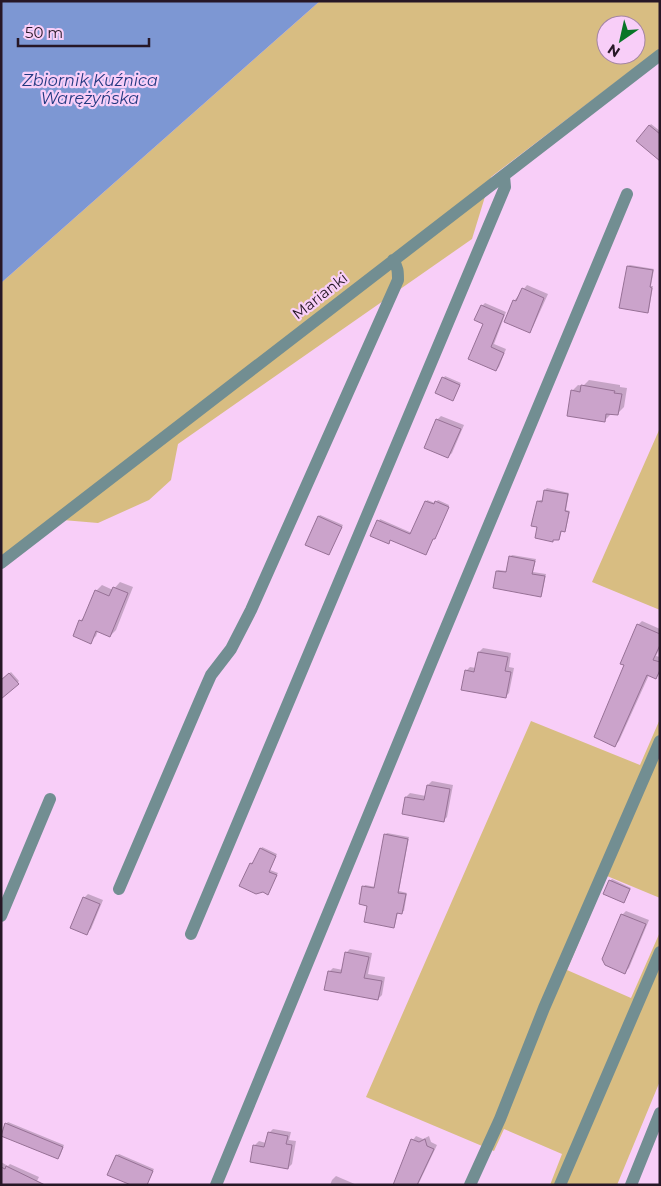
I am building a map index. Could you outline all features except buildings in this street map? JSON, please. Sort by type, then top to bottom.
[{"type":"street","name":"Marianki","points":[[1,563],[660,55]]},
{"type":"street","points":[[191,934],[505,187],[504,176]]},
{"type":"street","points":[[216,1185],[627,194]]},
{"type":"street","points":[[119,889],[203,692],[211,675],[231,649],[251,610],[398,280],[398,271],[393,260]]},
{"type":"street","points":[[470,1185],[500,1119],[544,1008],[660,741]]},
{"type":"street","points":[[1,916],[50,799]]},
{"type":"street","points":[[560,1185],[660,952]]},
{"type":"street","points":[[631,1185],[660,1113]]},
{"type":"shaded area","points":[[320,1],[660,1],[660,51],[658,50],[646,59],[646,15],[596,15],[596,65],[638,65],[491,177],[472,239],[178,444],[171,480],[149,500],[98,523],[51,519],[1,563],[1,283]]},
{"type":"shaded area","points":[[660,428],[660,610],[592,582]]},
{"type":"shaded area","points":[[660,719],[660,898],[607,876],[567,970],[631,998],[660,932],[660,1081],[617,1185],[550,1185],[562,1154],[504,1129],[494,1151],[366,1097],[531,721],[640,765]]},
{"type":"water","name":"Zbiornik Kuźnica Warężyńska","points":[[1,1],[320,1],[1,283]]}]
